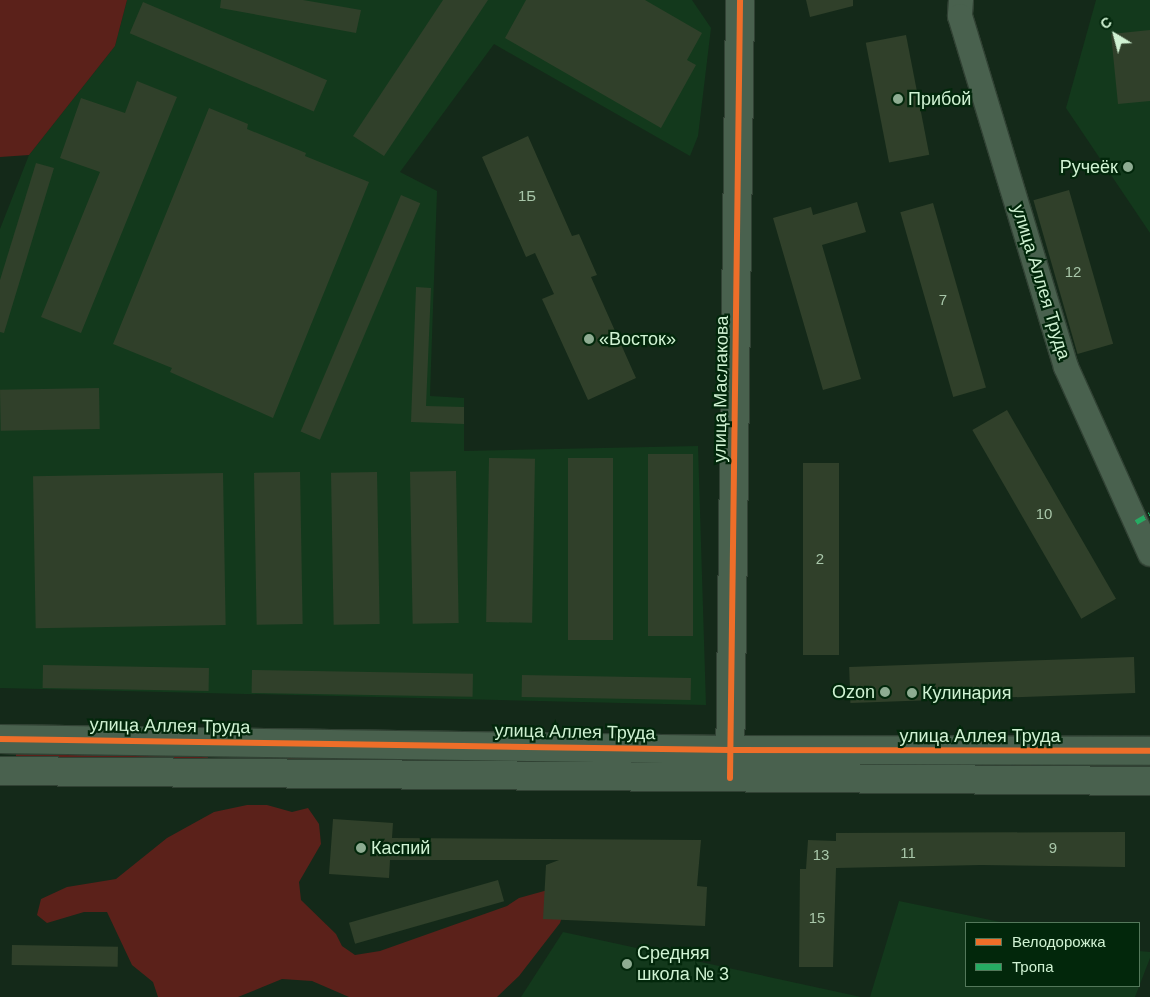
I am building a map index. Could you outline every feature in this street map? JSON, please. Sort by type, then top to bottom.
[{"type":"street","name":"улица Маслакова","points":[[730,778],[740,0]]},
{"type":"street","name":"улица Аллея Труда","points":[[961,0],[960,16],[1066,366],[1143,518],[1150,554]]},
{"type":"street","name":"улица Аллея Труда","points":[[0,739],[730,750],[1150,751]]},
{"type":"street","points":[[0,771],[1150,781]]},
{"type":"shaded area","points":[[0,0],[127,0],[115,46],[29,155],[0,157]]},
{"type":"shaded area","points":[[127,0],[692,0],[711,28],[698,136],[690,156],[494,44],[400,172],[437,191],[430,396],[464,398],[464,451],[698,446],[706,705],[0,688],[0,229],[29,155],[115,46]]},
{"type":"shaded area","name":"Ручеёк","points":[[1096,0],[1150,0],[1150,233],[1066,108]]},
{"type":"shaded area","points":[[16,752],[208,755],[208,760],[16,757]]},
{"type":"shaded area","points":[[245,755],[691,763],[691,768],[245,760]]},
{"type":"shaded area","points":[[771,762],[1146,762],[1146,767],[771,767]]},
{"type":"shaded area","points":[[247,805],[267,805],[292,812],[308,808],[319,824],[321,844],[299,882],[301,900],[336,934],[342,946],[355,955],[380,951],[507,906],[519,898],[555,888],[566,904],[560,923],[519,976],[497,997],[349,997],[312,981],[282,979],[238,997],[158,997],[153,982],[132,965],[107,912],[84,912],[47,923],[37,915],[41,899],[67,887],[116,879],[167,838],[214,812]]},
{"type":"shaded area","points":[[899,901],[1000,922],[965,922],[965,987],[1139,987],[1135,997],[870,997]]},
{"type":"shaded area","name":"Средняя школа № 3","points":[[563,932],[861,997],[521,997]]},
{"type":"shaded area","points":[[1140,951],[1150,952],[1150,958],[1140,984]]},
{"type":"building","points":[[221,0],[303,0],[361,10],[356,33],[220,8]]},
{"type":"building","points":[[443,0],[488,0],[384,156],[353,136]]},
{"type":"building","points":[[526,0],[645,0],[702,33],[687,60],[696,65],[661,128],[505,38]]},
{"type":"building","points":[[806,0],[853,0],[853,6],[810,17]]},
{"type":"building","points":[[143,2],[327,80],[314,111],[130,33]]},
{"type":"building","points":[[1150,30],[1150,101],[1118,104],[1111,34]]},
{"type":"building","name":"Прибой","points":[[906,35],[929,155],[889,163],[866,43]]},
{"type":"building","points":[[137,81],[177,97],[81,333],[41,317],[100,172],[60,158],[81,98],[125,113]]},
{"type":"building","points":[[209,108],[248,124],[247,129],[306,153],[305,156],[369,182],[273,418],[170,372],[172,368],[113,344]]},
{"type":"building","points":[[528,136],[572,236],[579,234],[597,275],[591,277],[636,378],[588,400],[542,299],[554,294],[535,253],[526,257],[482,157]]},
{"type":"building","points":[[36,163],[54,168],[4,333],[0,332],[0,280]]},
{"type":"building","points":[[1069,190],[1113,344],[1078,354],[1033,200]]},
{"type":"building","points":[[401,195],[420,203],[320,440],[301,432]]},
{"type":"building","points":[[857,202],[866,232],[822,245],[861,379],[823,390],[773,218],[811,207],[813,215]]},
{"type":"building","points":[[933,203],[986,388],[953,397],[900,212]]},
{"type":"building","points":[[416,287],[431,288],[426,406],[464,407],[464,424],[411,422]]},
{"type":"building","points":[[99,388],[100,429],[1,431],[0,390]]},
{"type":"building","points":[[1007,410],[1116,599],[1081,619],[972,430]]},
{"type":"building","points":[[648,454],[693,454],[693,636],[648,636]]},
{"type":"building","points":[[489,458],[535,459],[532,623],[486,622]]},
{"type":"building","points":[[568,458],[613,458],[613,640],[568,640]]},
{"type":"building","points":[[803,463],[839,463],[839,655],[803,655]]},
{"type":"building","points":[[456,471],[459,623],[413,624],[410,472]]},
{"type":"building","points":[[300,472],[303,624],[257,625],[254,473]]},
{"type":"building","points":[[377,472],[380,624],[334,625],[331,473]]},
{"type":"building","points":[[223,473],[226,625],[36,628],[33,476]]},
{"type":"building","points":[[1134,657],[1135,693],[850,703],[849,667]]},
{"type":"building","points":[[43,665],[209,668],[209,691],[43,688]]},
{"type":"building","points":[[252,670],[473,674],[473,697],[252,693]]},
{"type":"building","points":[[522,675],[691,678],[691,700],[522,697]]},
{"type":"building","points":[[333,819],[393,823],[392,838],[701,840],[697,886],[707,887],[705,926],[543,919],[546,865],[559,860],[390,860],[389,878],[329,874]]},
{"type":"building","points":[[1125,832],[1125,867],[981,865],[836,868],[833,967],[799,967],[800,869],[806,869],[808,840],[836,841],[836,833]]},
{"type":"building","points":[[498,880],[504,901],[355,944],[349,923]]},
{"type":"building","points":[[12,945],[118,947],[118,967],[12,965]]},
{"type":"marked path","points":[[1136,522],[1150,514]]},
{"type":"cycle path","points":[[730,778],[740,0]]},
{"type":"cycle path","points":[[0,739],[730,750],[1150,751]]},
{"type":"place","name":"Прибой","points":[[898,99]]},
{"type":"place","name":"Ручеёк","points":[[1128,167]]},
{"type":"place","name":"«Восток»","points":[[589,339]]},
{"type":"place","name":"Ozon","points":[[885,692]]},
{"type":"place","name":"Кулинария","points":[[912,693]]},
{"type":"place","name":"Каспий","points":[[361,848]]},
{"type":"place","name":"Средняя школа № 3","points":[[627,964]]}]
